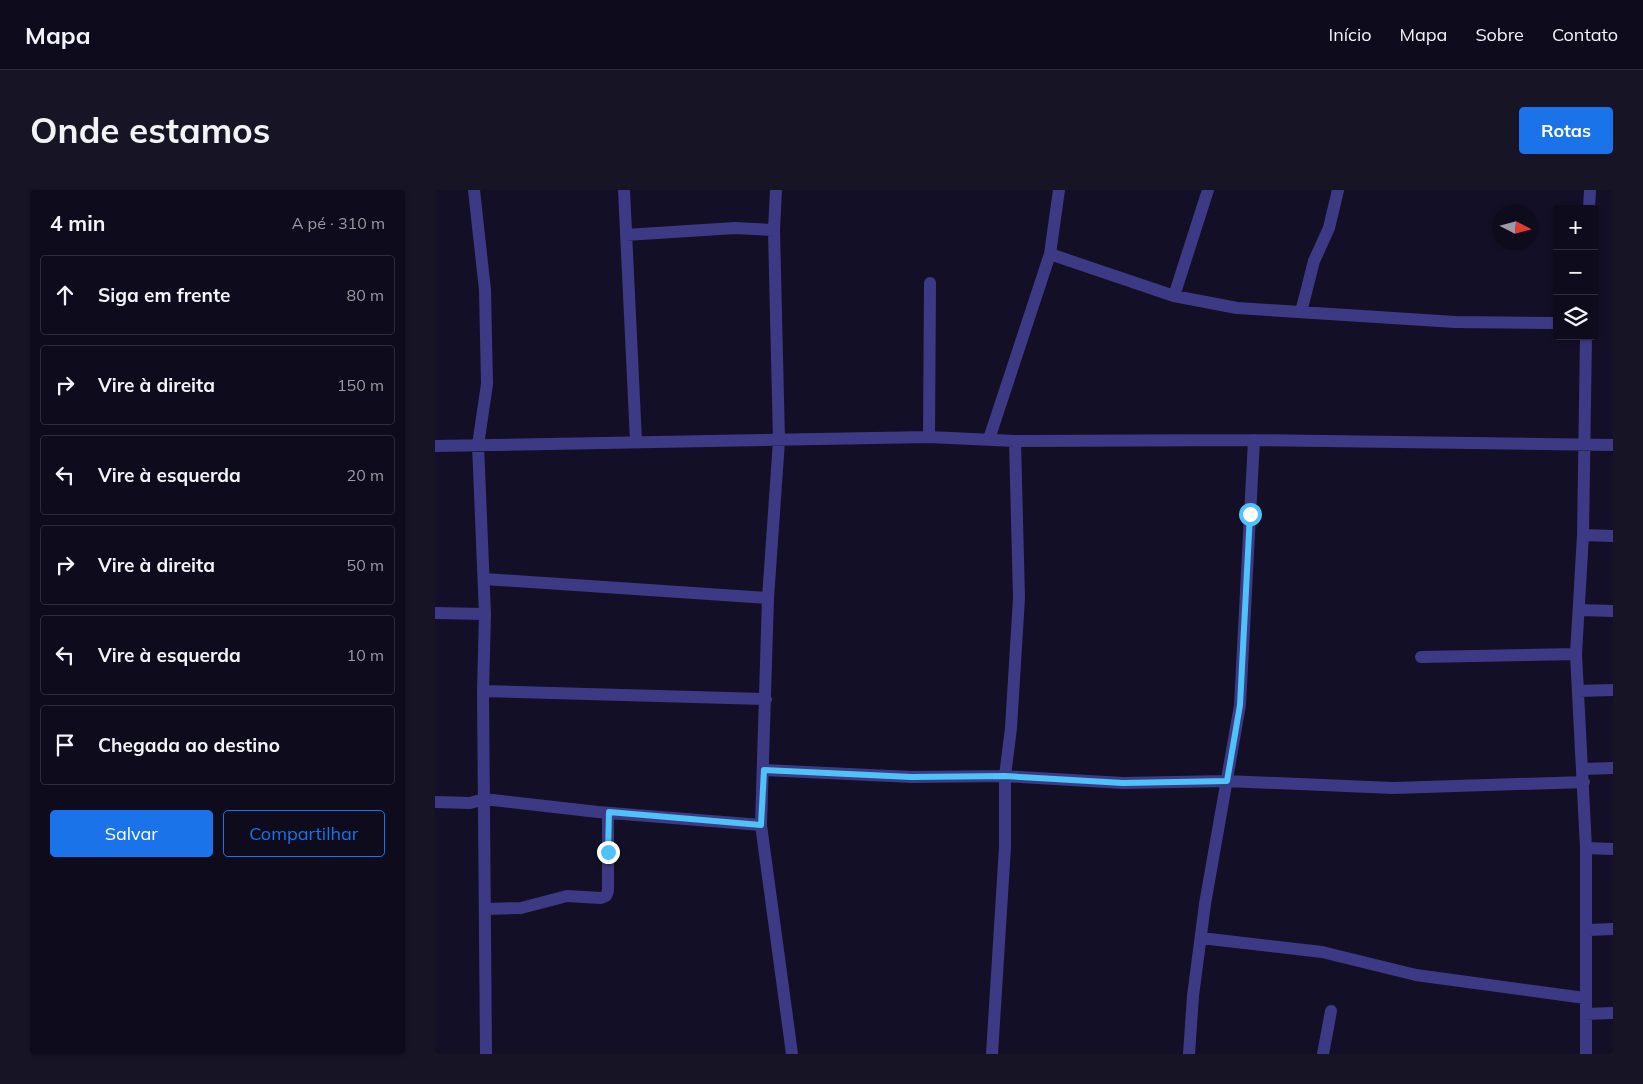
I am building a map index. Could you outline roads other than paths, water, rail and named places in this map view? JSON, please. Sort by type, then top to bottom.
[{"type":"street","points":[[474,190],[485,290],[487,384],[478,445],[485,614],[483,799],[486,909],[486,1054]]},
{"type":"street","points":[[624,190],[636,441]]},
{"type":"street","points":[[776,190],[773,230],[779,441],[768,598],[761,825],[792,1054]]},
{"type":"street","points":[[989,439],[1050,254],[1055,190]]},
{"type":"street","points":[[1174,296],[1208,190]]},
{"type":"street","points":[[1301,312],[1315,261],[1329,228],[1339,190]]},
{"type":"street","points":[[1589,205],[1590,190]]},
{"type":"street","points":[[626,235],[735,228],[773,230]]},
{"type":"street","points":[[1050,254],[1174,296],[1237,308],[1455,322],[1553,323]]},
{"type":"street","points":[[929,437],[930,283]]},
{"type":"street","points":[[1586,340],[1583,535],[1577,654],[1584,776],[1588,930],[1585,998],[1586,1054]]},
{"type":"street","points":[[435,446],[929,437],[1015,441],[1254,440],[1613,445]]},
{"type":"street","points":[[1189,1054],[1193,996],[1201,938],[1240,705],[1254,440]]},
{"type":"street","points":[[992,1054],[1005,847],[1005,776],[1011,728],[1019,598],[1015,441]]},
{"type":"street","points":[[1583,535],[1613,536]]},
{"type":"street","points":[[484,579],[768,598]]},
{"type":"street","points":[[1579,610],[1613,611]]},
{"type":"street","points":[[435,613],[485,614]]},
{"type":"street","points":[[1421,657],[1577,654]]},
{"type":"street","points":[[1578,691],[1613,690]]},
{"type":"street","points":[[483,691],[766,699]]},
{"type":"street","points":[[764,770],[911,777],[1005,776],[1123,783],[1227,781],[1393,788],[1584,776],[1613,768]]},
{"type":"street","points":[[435,802],[470,803],[483,799],[761,825]]},
{"type":"street","points":[[486,909],[521,908],[567,896],[601,898],[606,896],[608,891],[609,812]]},
{"type":"street","points":[[1586,848],[1613,849]]},
{"type":"street","points":[[1588,930],[1613,929]]},
{"type":"street","points":[[1201,938],[1322,952],[1416,975],[1585,998]]},
{"type":"street","points":[[1323,1054],[1331,1010]]},
{"type":"street","points":[[1586,1014],[1613,1013]]}]
